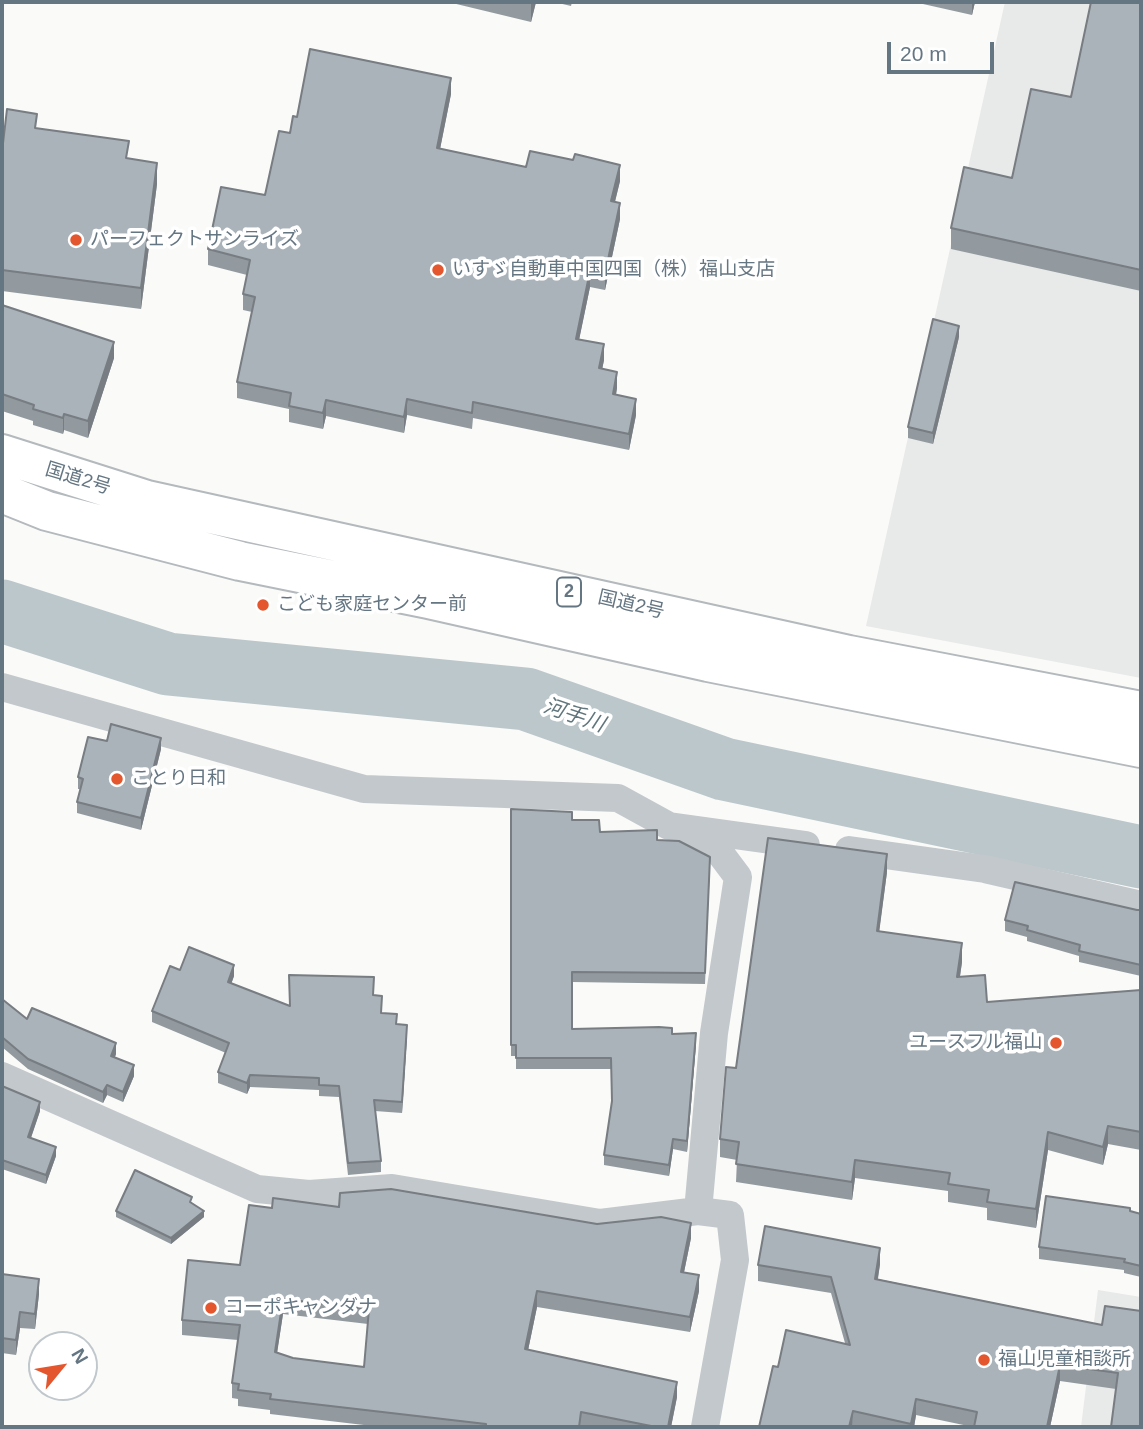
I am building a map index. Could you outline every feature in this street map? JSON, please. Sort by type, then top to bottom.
[{"type":"highway","name":"国道2号","points":[[2,454],[146,500],[849,655],[1141,711]]},
{"type":"highway","name":"国道2号","points":[[2,494],[47,511],[240,561],[708,662],[1141,748]]},
{"type":"street","points":[[2,687],[364,789],[618,798],[668,826],[985,869],[1141,905]]},
{"type":"street","points":[[618,798],[643,821],[717,849],[738,877],[714,1033],[698,1211]]},
{"type":"street","points":[[2,1076],[257,1189],[309,1194],[392,1188],[600,1223],[698,1211],[730,1215],[734,1260],[705,1427]]},
{"type":"shaded area","points":[[1005,2],[1141,2],[1141,678],[866,626]]},
{"type":"shaded area","points":[[1098,1290],[1141,1297],[1141,1427],[1081,1427]]},
{"type":"building","points":[[1091,2],[1141,2],[1141,270],[951,228],[964,167],[1012,178],[1031,89],[1071,97]]},
{"type":"building","points":[[310,49],[451,78],[437,148],[526,167],[530,151],[573,160],[575,154],[620,165],[611,201],[620,203],[605,274],[590,271],[576,339],[604,344],[599,368],[617,372],[613,394],[636,399],[629,434],[473,402],[472,413],[407,399],[404,417],[326,400],[323,413],[289,406],[291,393],[237,382],[255,297],[243,294],[250,260],[208,249],[221,187],[265,195],[279,131],[290,133],[293,116],[297,117]]},
{"type":"building","name":"パーフェクトサンライズ","points":[[7,109],[37,114],[35,128],[129,141],[126,158],[157,163],[141,288],[2,270],[2,152]]},
{"type":"building","points":[[2,305],[114,342],[88,421],[64,414],[63,418],[33,409],[34,405],[2,394]]},
{"type":"building","points":[[933,319],[959,326],[933,433],[908,427]]},
{"type":"building","name":"ことり日和","points":[[111,724],[161,738],[141,818],[77,802],[83,779],[78,777],[88,737],[107,741]]},
{"type":"building","points":[[511,809],[572,812],[572,820],[599,820],[600,832],[657,830],[657,840],[679,841],[710,857],[705,973],[572,972],[572,1029],[659,1027],[672,1028],[672,1034],[696,1033],[687,1141],[673,1139],[669,1165],[604,1155],[612,1101],[611,1058],[516,1058],[516,1045],[511,1045]]},
{"type":"building","points":[[768,838],[887,854],[877,931],[962,943],[957,977],[985,975],[987,1002],[1141,990],[1141,1132],[1108,1126],[1103,1147],[1048,1132],[1036,1209],[987,1202],[989,1190],[948,1184],[950,1173],[855,1160],[852,1182],[736,1164],[739,1142],[720,1139],[726,1067],[736,1068]]},
{"type":"building","points":[[1015,882],[1141,910],[1141,965],[1079,951],[1080,945],[1027,930],[1028,926],[1005,920]]},
{"type":"building","points":[[189,947],[234,965],[228,982],[290,1006],[289,975],[374,977],[373,995],[382,996],[381,1013],[397,1014],[396,1024],[407,1025],[402,1102],[374,1100],[381,1161],[348,1163],[339,1086],[319,1085],[319,1078],[250,1075],[247,1083],[218,1072],[229,1043],[152,1011],[170,966],[180,970]]},
{"type":"building","points":[[2,999],[27,1019],[32,1008],[116,1043],[111,1056],[134,1065],[123,1092],[107,1085],[103,1092],[28,1059],[2,1037]]},
{"type":"building","points":[[2,1086],[40,1102],[28,1137],[56,1147],[46,1175],[2,1160]]},
{"type":"building","points":[[135,1170],[192,1197],[190,1202],[204,1211],[171,1238],[116,1211]]},
{"type":"building","points":[[391,1189],[597,1224],[661,1217],[691,1223],[681,1272],[699,1275],[690,1317],[537,1291],[525,1349],[677,1382],[668,1427],[581,1412],[579,1427],[486,1427],[486,1424],[270,1399],[271,1394],[238,1390],[239,1384],[232,1383],[240,1325],[182,1320],[188,1260],[240,1265],[249,1205],[272,1208],[273,1198],[339,1207],[340,1193]],"holes":[[[283,1299],[369,1309],[364,1367],[293,1358],[275,1352]]]},
{"type":"building","points":[[1046,1196],[1130,1208],[1130,1211],[1141,1214],[1141,1266],[1124,1262],[1125,1259],[1039,1247]]},
{"type":"building","name":"福山児童相談所","points":[[765,1226],[880,1248],[875,1279],[1102,1325],[1105,1306],[1141,1311],[1141,1427],[1111,1427],[1118,1373],[1060,1365],[1047,1427],[974,1427],[977,1412],[916,1399],[911,1424],[853,1411],[849,1427],[759,1427],[773,1366],[778,1367],[786,1330],[850,1345],[831,1277],[758,1265]]},
{"type":"building","points":[[2,1274],[39,1279],[35,1314],[20,1312],[16,1340],[2,1338]]},
{"type":"waterway","name":"河手川","points":[[2,611],[168,664],[526,699],[724,769],[1141,857]]},
{"type":"place","name":"パーフェクトサンライズ","points":[[76,240]]},
{"type":"place","name":"いすゞ自動車中国四国（株）福山支店","points":[[438,270]]},
{"type":"place","name":"こども家庭センター前","points":[[263,605]]},
{"type":"place","name":"ことり日和","points":[[117,779]]},
{"type":"place","name":"ユースフル福山","points":[[1056,1043]]},
{"type":"place","name":"コーポキャンダナ","points":[[211,1308]]},
{"type":"place","name":"福山児童相談所","points":[[984,1360]]}]
